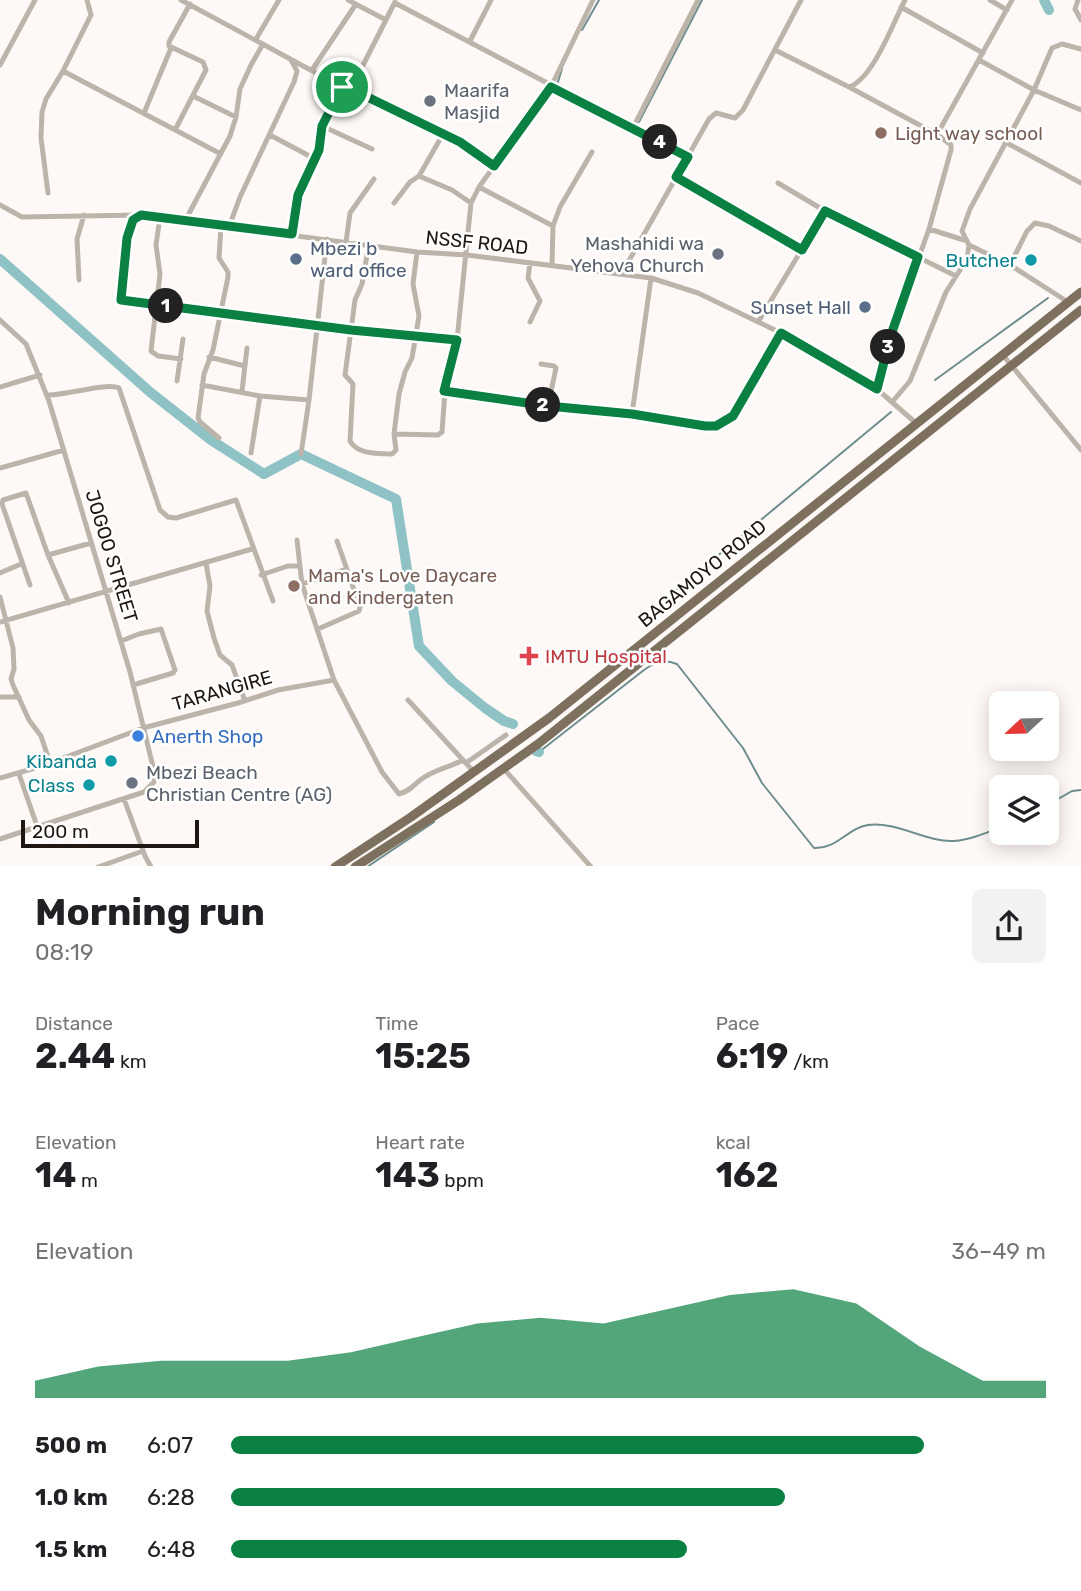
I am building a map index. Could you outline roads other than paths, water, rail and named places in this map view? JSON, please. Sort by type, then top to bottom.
[{"type":"highway","name":"BAGAMOYO ROAD","points":[[335,866],[411,817],[520,740],[1081,292]]},
{"type":"highway","name":"BAGAMOYO ROAD","points":[[355,866],[529,751],[1081,310]]},
{"type":"street","points":[[0,65],[35,0]]},
{"type":"street","points":[[48,193],[41,138],[42,112],[46,99],[91,15],[87,0]]},
{"type":"street","points":[[181,0],[342,87],[460,142],[494,166]]},
{"type":"street","points":[[176,130],[206,65],[172,48],[169,42],[193,5],[201,0]]},
{"type":"street","points":[[256,39],[279,0]]},
{"type":"street","points":[[348,0],[386,20]]},
{"type":"street","points":[[470,41],[491,0]]},
{"type":"street","points":[[394,434],[440,434],[444,391],[457,340],[471,202],[551,87],[593,0]]},
{"type":"street","points":[[633,128],[698,0]]},
{"type":"street","points":[[622,273],[713,114],[723,113],[736,118],[739,116],[802,0]]},
{"type":"street","points":[[849,87],[865,76],[905,0]]},
{"type":"street","points":[[990,0],[1007,9]]},
{"type":"street","points":[[938,135],[941,125],[1012,0]]},
{"type":"street","points":[[1078,0],[1075,9],[1081,20]]},
{"type":"street","points":[[351,89],[396,2],[551,87],[688,157]]},
{"type":"street","points":[[312,70],[356,4]]},
{"type":"street","points":[[901,7],[983,53]]},
{"type":"street","points":[[893,401],[910,381],[946,292],[967,259],[963,225],[1034,90],[1052,48],[1062,44],[1080,48],[1081,38]]},
{"type":"street","points":[[185,221],[230,136],[240,89],[263,44]]},
{"type":"street","points":[[144,113],[172,48]]},
{"type":"street","points":[[775,50],[938,135],[951,145],[929,229],[891,335],[877,389]]},
{"type":"street","points":[[229,227],[296,75],[289,57]]},
{"type":"street","points":[[979,60],[1034,90],[1081,110]]},
{"type":"street","points":[[63,71],[219,153]]},
{"type":"street","points":[[292,234],[298,195],[316,159],[322,126],[342,87]]},
{"type":"street","points":[[193,96],[236,117]]},
{"type":"street","points":[[322,126],[372,149]]},
{"type":"street","points":[[394,203],[410,182],[419,176],[443,134]]},
{"type":"street","points":[[270,135],[316,159]]},
{"type":"street","points":[[1005,142],[1081,183]]},
{"type":"street","points":[[552,265],[553,226],[560,207],[592,152]]},
{"type":"street","points":[[419,176],[452,190],[471,202]]},
{"type":"street","points":[[676,177],[802,250]]},
{"type":"street","points":[[346,242],[351,213],[374,179]]},
{"type":"street","points":[[778,183],[825,211],[956,276]]},
{"type":"street","points":[[479,187],[553,226]]},
{"type":"street","name":"NSSF ROAD","points":[[0,205],[22,217],[141,215],[417,252],[467,255],[651,278],[698,293],[781,333],[877,389],[917,424]]},
{"type":"street","points":[[758,321],[825,211]]},
{"type":"street","points":[[79,280],[77,239],[85,215]]},
{"type":"street","points":[[141,215],[133,220],[127,238],[120,296],[124,301],[351,330],[457,340]]},
{"type":"street","points":[[160,217],[156,245],[160,274],[151,351],[158,356],[181,359]]},
{"type":"street","points":[[1010,265],[1027,231],[1035,223],[1039,222],[1081,241]]},
{"type":"street","points":[[219,438],[198,418],[202,385],[228,277],[228,272],[219,258],[221,226]]},
{"type":"street","points":[[929,229],[967,242],[1010,265],[1068,302]]},
{"type":"street","points":[[301,454],[327,239]]},
{"type":"street","points":[[369,244],[362,284],[355,300],[345,375],[353,384],[350,441],[353,447],[360,451],[392,454],[396,450],[394,434],[399,394],[412,358],[416,337],[418,306],[413,284],[417,252]]},
{"type":"street","points":[[530,263],[528,278],[540,301],[530,322]]},
{"type":"street","points":[[632,414],[651,278]]},
{"type":"street","name":"JOGOO STREET","points":[[0,320],[26,344],[47,395],[121,641],[154,764],[154,782],[144,792],[124,799]]},
{"type":"street","points":[[444,391],[548,406],[632,414],[705,426],[724,423],[733,416],[745,398],[781,333]]},
{"type":"street","points":[[177,381],[183,339]]},
{"type":"street","points":[[242,391],[247,348]]},
{"type":"street","points":[[1002,354],[1081,450]]},
{"type":"street","points":[[209,357],[245,366]]},
{"type":"street","points":[[541,364],[556,368],[548,406]]},
{"type":"street","points":[[0,387],[40,375]]},
{"type":"street","points":[[47,395],[75,393],[108,385],[117,386],[122,393],[160,510],[168,517],[176,518],[236,500],[272,601]]},
{"type":"street","points":[[202,385],[260,396],[309,400]]},
{"type":"street","points":[[251,453],[260,396]]},
{"type":"street","points":[[0,468],[64,450]]},
{"type":"street","points":[[30,585],[2,501],[22,492],[27,494],[48,555],[69,603]]},
{"type":"street","points":[[297,540],[302,584],[334,680],[382,772],[395,791],[404,793],[420,780],[436,771],[464,762],[506,735]]},
{"type":"street","points":[[318,629],[359,611],[360,607],[337,541]]},
{"type":"street","points":[[48,555],[91,543]]},
{"type":"street","points":[[0,622],[252,549]]},
{"type":"street","points":[[206,563],[210,586],[207,611],[214,638],[220,656],[232,665],[245,701]]},
{"type":"street","points":[[0,573],[21,564]]},
{"type":"street","points":[[261,575],[288,566],[299,566]]},
{"type":"street","points":[[302,584],[346,569]]},
{"type":"street","points":[[0,597],[13,648],[14,669],[11,679],[29,720],[41,736],[50,763]]},
{"type":"street","points":[[121,641],[161,629],[175,670],[173,673],[133,685]]},
{"type":"street","name":"TARANGIRE","points":[[0,778],[19,774],[143,728],[278,690],[334,680]]},
{"type":"street","points":[[0,697],[19,697]]},
{"type":"street","points":[[408,700],[474,772]]},
{"type":"street","points":[[504,769],[591,866]]},
{"type":"street","points":[[19,774],[37,826]]},
{"type":"street","points":[[0,838],[124,799],[151,866]]},
{"type":"street","points":[[98,866],[143,851]]},
{"type":"waterway","points":[[582,30],[599,0]]},
{"type":"waterway","points":[[639,122],[702,0]]},
{"type":"waterway","points":[[1044,0],[1049,10]]},
{"type":"waterway","points":[[558,86],[562,69]]},
{"type":"waterway","points":[[0,259],[150,392],[211,440],[264,474],[301,454],[396,499],[419,646],[452,681],[485,708],[513,724]]},
{"type":"waterway","points":[[935,380],[1048,298]]},
{"type":"waterway","points":[[657,606],[891,412]]},
{"type":"waterway","points":[[539,752],[644,670],[656,663],[667,662],[677,664],[743,748],[762,783],[814,848],[830,845],[868,825],[890,826],[944,841],[972,838],[989,832]]},
{"type":"waterway","points":[[1059,798],[1072,791],[1081,790]]},
{"type":"waterway","points":[[368,866],[434,822]]},
{"type":"place","name":"Maarifa Masjid","points":[[430,101]]},
{"type":"place","name":"Light way school","points":[[881,133]]},
{"type":"place","name":"Mashahidi wa Yehova Church","points":[[718,254]]},
{"type":"place","name":"Mbezi b ward office","points":[[296,259]]},
{"type":"place","name":"Butcher","points":[[1031,260]]},
{"type":"place","name":"Sunset Hall","points":[[865,307]]},
{"type":"place","name":"Mama's Love Daycare and Kindergaten","points":[[294,586]]},
{"type":"place","name":"IMTU Hospital","points":[[529,656]]},
{"type":"place","name":"Anerth Shop","points":[[138,736]]},
{"type":"place","name":"Kibanda","points":[[111,761]]},
{"type":"place","name":"Mbezi Beach Christian Centre (AG)","points":[[132,783]]},
{"type":"place","name":"Class","points":[[89,785]]}]
